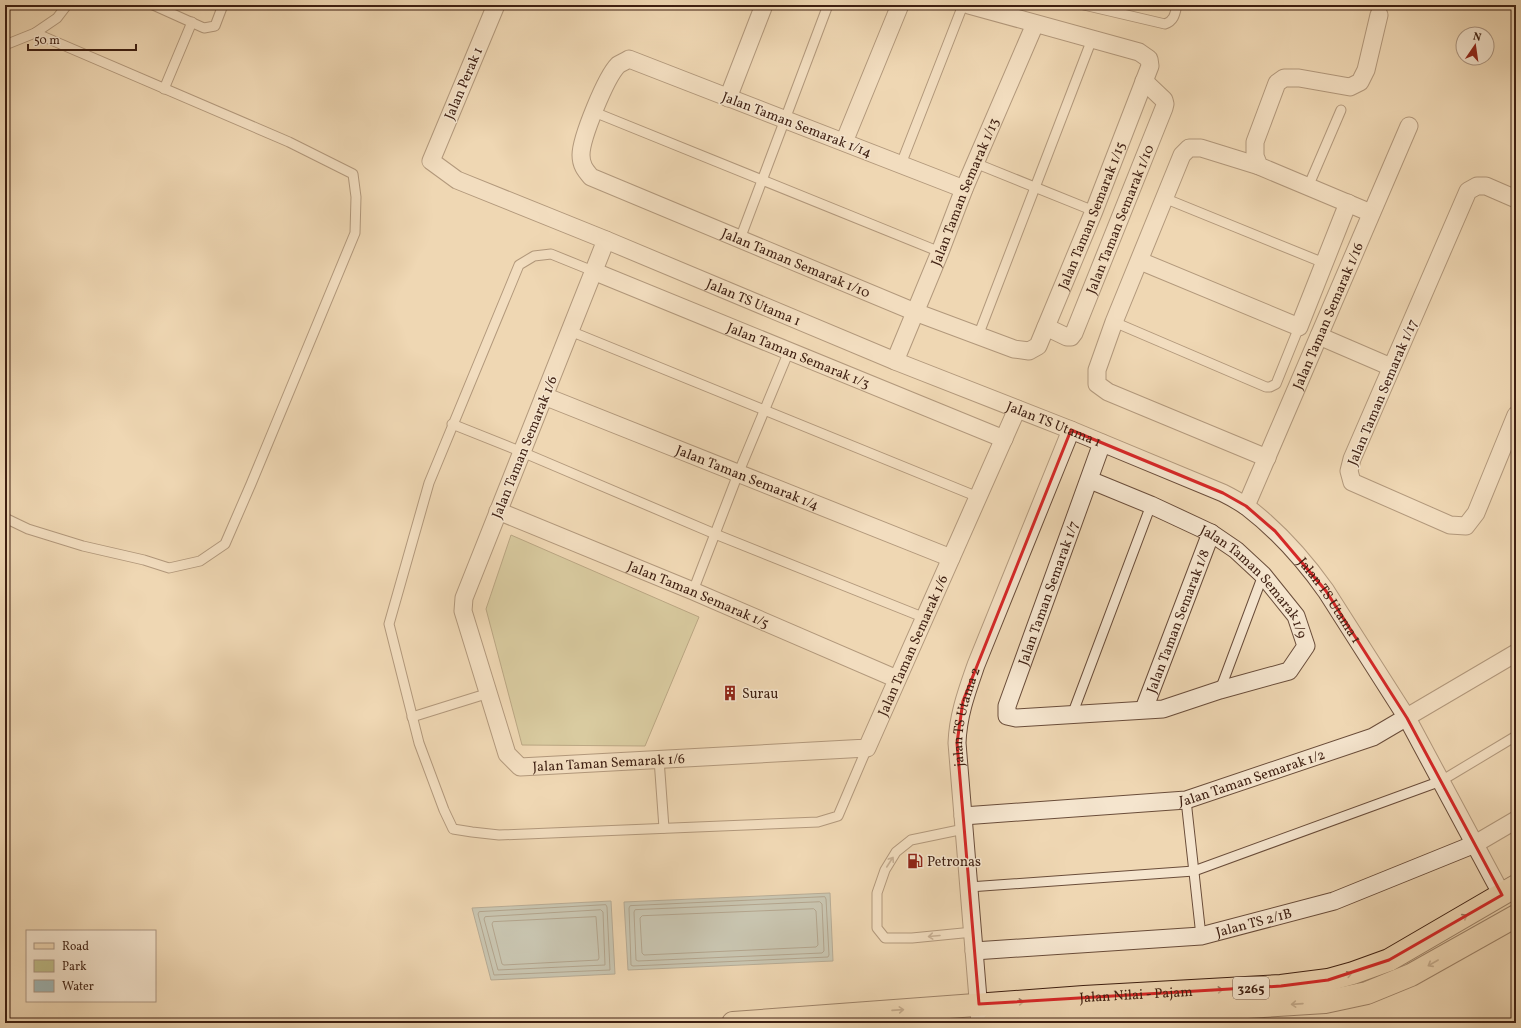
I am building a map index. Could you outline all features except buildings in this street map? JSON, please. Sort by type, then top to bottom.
[{"type":"main road","name":"Jalan Nilai - Pajam","points":[[734,1023],[980,1014],[1328,980],[1390,960],[1509,890]]},
{"type":"main road","name":"Jalan Nilai - Pajam","points":[[994,1023],[1325,1002],[1367,993],[1411,975],[1516,916]]},
{"type":"street","name":"Jalan Perak 1","points":[[431,161],[496,5]]},
{"type":"street","points":[[728,98],[764,5]]},
{"type":"street","points":[[844,142],[900,5]]},
{"type":"street","points":[[969,5],[1092,39]]},
{"type":"street","points":[[1259,166],[1255,156],[1255,142],[1277,83],[1284,78],[1299,78],[1350,87],[1360,82],[1366,70],[1379,15]]},
{"type":"street","name":"Jalan Taman Semarak 1/13","points":[[894,361],[940,252],[964,189],[1035,24]]},
{"type":"street","name":"Jalan Taman Semarak 1/15","points":[[1014,349],[1029,351],[1038,346],[1094,211],[1150,66],[1149,59],[1139,52],[1092,39]]},
{"type":"street","name":"Jalan Taman Semarak 1/14","points":[[594,112],[607,83],[618,65],[629,59],[964,189]]},
{"type":"street","name":"Jalan Taman Semarak 1/10","points":[[1046,328],[1067,337],[1072,337],[1074,334],[1164,108],[1164,100],[1144,81]]},
{"type":"street","name":"Jalan Taman Semarak 1/10","points":[[594,112],[585,133],[581,156],[583,167],[591,177],[915,312],[1014,349]]},
{"type":"street","name":"Jalan Taman Semarak 1/16","points":[[1246,506],[1408,126]]},
{"type":"street","points":[[1267,458],[1108,392],[1097,384],[1097,370],[1114,322],[1140,261],[1176,166],[1182,155],[1189,148],[1201,148],[1259,166],[1371,213]]},
{"type":"street","name":"Jalan TS Utama 1","points":[[431,161],[457,180],[606,240],[894,361],[1071,430],[1223,493],[1246,506],[1276,531],[1314,574],[1407,718],[1475,844],[1509,890]]},
{"type":"street","name":"Jalan Taman Semarak 1/17","points":[[1516,199],[1486,186],[1476,186],[1468,191],[1352,459],[1349,471],[1352,482],[1450,525],[1466,526],[1476,513],[1516,415]]},
{"type":"street","points":[[1140,261],[1299,327],[1348,203]]},
{"type":"street","name":"Jalan Taman Semarak 1/6","points":[[606,240],[464,598],[463,611],[508,754],[520,767],[867,748],[1017,409]]},
{"type":"street","name":"Jalan Taman Semarak 1/3","points":[[593,271],[1004,439]]},
{"type":"street","points":[[1318,336],[1391,367]]},
{"type":"street","name":"Jalan Taman Semarak 1/4","points":[[544,396],[951,558]]},
{"type":"street","name":"jalan TS Utama 2","points":[[980,1014],[963,822],[957,742],[958,725],[963,701],[1007,586],[1071,430]]},
{"type":"street","name":"Jalan Taman Semarak 1/7","points":[[1007,706],[1090,480],[1102,443]]},
{"type":"street","name":"Jalan Taman Semarak 1/9","points":[[1007,706],[1007,716],[1016,718],[1163,709],[1220,690],[1289,671],[1306,646],[1296,616],[1263,575],[1236,550],[1211,533],[1090,480]]},
{"type":"street","name":"Jalan Taman Semarak 1/5","points":[[498,511],[694,591],[898,679]]},
{"type":"street","name":"Jalan Taman Semarak 1/8","points":[[1144,710],[1211,533]]},
{"type":"street","name":"Jalan Taman Semarak 1/2","points":[[963,822],[1186,800],[1373,737],[1516,652]]},
{"type":"street","name":"Jalan TS 2/1B","points":[[974,951],[1201,936],[1334,901],[1475,844],[1516,820]]},
{"type":"lane","points":[[5,45],[35,33],[57,18],[67,5]]},
{"type":"lane","points":[[152,5],[204,28],[214,26],[223,5]]},
{"type":"lane","points":[[740,239],[828,5]]},
{"type":"lane","points":[[901,164],[963,5]]},
{"type":"lane","points":[[1084,5],[1165,24],[1170,22],[1174,17],[1177,5]]},
{"type":"lane","points":[[164,89],[192,22]]},
{"type":"lane","points":[[5,518],[28,529],[83,546],[144,560],[169,568],[200,561],[225,544],[355,233],[356,197],[353,174],[289,142],[35,33]]},
{"type":"lane","points":[[978,336],[1092,39]]},
{"type":"lane","points":[[1308,187],[1341,110]]},
{"type":"lane","points":[[594,112],[940,252]]},
{"type":"lane","points":[[975,163],[1094,211]]},
{"type":"lane","points":[[1164,198],[1324,263]]},
{"type":"lane","points":[[593,271],[551,254],[534,256],[519,265],[452,424],[429,483],[389,624],[422,750],[444,810],[453,828],[499,835],[818,822],[838,816],[867,748]]},
{"type":"lane","points":[[1114,322],[1266,387],[1276,384],[1299,327]]},
{"type":"lane","points":[[570,331],[978,497]]},
{"type":"lane","points":[[694,591],[738,474],[789,351]]},
{"type":"lane","points":[[452,424],[715,534],[925,618]]},
{"type":"lane","points":[[1072,715],[1151,506]]},
{"type":"lane","points":[[1220,690],[1263,575]]},
{"type":"lane","points":[[412,716],[489,693]]},
{"type":"lane","points":[[969,887],[1194,871],[1441,781],[1516,736]]},
{"type":"lane","points":[[659,759],[664,828]]},
{"type":"lane","points":[[1186,800],[1201,936]]},
{"type":"lane","points":[[963,822],[911,840],[896,852],[885,870],[877,893],[877,928],[885,938],[912,938],[973,932]]},
{"type":"highlighted area","points":[[1071,430],[1223,493],[1246,506],[1275,531],[1326,591],[1407,718],[1502,895],[1389,960],[1328,980],[1281,986],[979,1004],[957,743],[963,701]]},
{"type":"green space","points":[[511,535],[699,617],[645,746],[522,745],[486,609]]},
{"type":"water","points":[[830,893],[833,961],[628,970],[624,902]]},
{"type":"water","points":[[611,901],[615,974],[491,980],[472,908]]},
{"type":"place","name":"Surau","points":[[730,693]]},
{"type":"place","name":"Petronas","points":[[915,861]]}]
